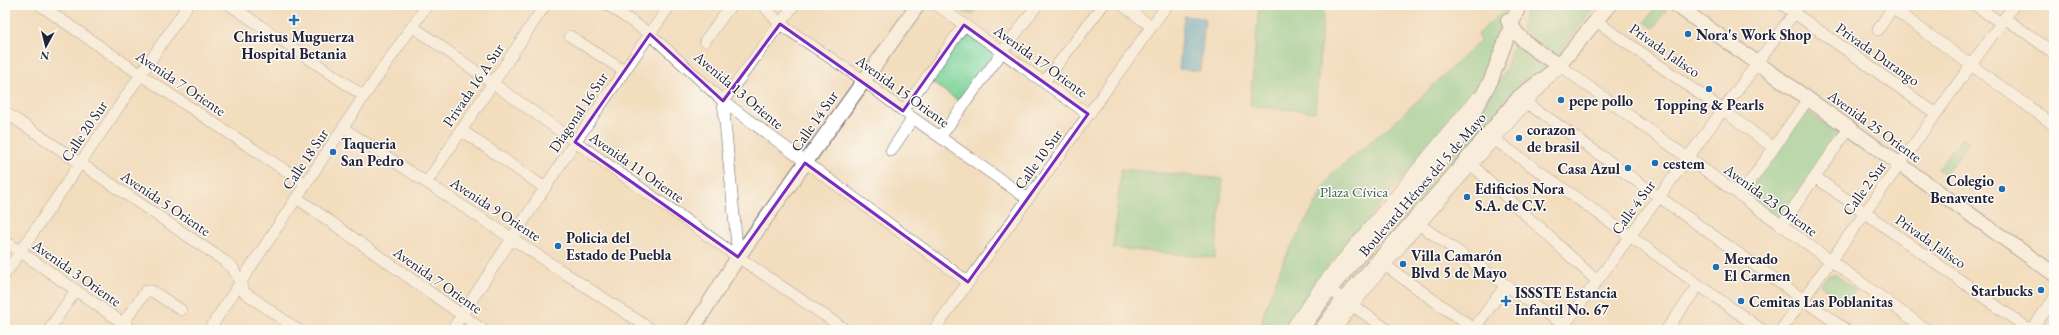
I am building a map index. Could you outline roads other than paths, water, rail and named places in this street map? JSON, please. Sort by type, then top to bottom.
[{"type":"main road","name":"Calle 14 Sur","points":[[692,330],[738,256],[918,5]]},
{"type":"main road","points":[[1510,5],[1508,21],[1520,39],[1558,67]]},
{"type":"main road","name":"Boulevard Héroes del 5 de Mayo","points":[[1301,330],[1326,287],[1452,148],[1491,80],[1519,5]]},
{"type":"main road","name":"Boulevard Héroes del 5 de Mayo","points":[[1321,330],[1348,302],[1519,97],[1558,67],[1609,5]]},
{"type":"main road","name":"Avenida 25 Oriente","points":[[1676,5],[2054,274]]},
{"type":"main road","points":[[1458,170],[1496,140]]},
{"type":"street","name":"Avenida 7 Oriente","points":[[40,5],[141,75],[306,184]]},
{"type":"street","name":"Calle 20 Sur","points":[[5,274],[188,5]]},
{"type":"street","points":[[230,5],[364,96]]},
{"type":"street","name":"Privada 16 A Sur","points":[[427,182],[492,81],[545,5]]},
{"type":"street","name":"Avenida 13 Oriente","points":[[608,5],[650,34],[723,100],[805,163],[968,282]]},
{"type":"street","name":"Diagonal 16 Sur","points":[[452,330],[575,142],[670,5]]},
{"type":"street","points":[[705,41],[731,5]]},
{"type":"street","name":"Avenida 15 Oriente","points":[[763,5],[780,24],[863,80],[903,111],[1028,199]]},
{"type":"street","points":[[738,256],[723,100],[794,5]]},
{"type":"street","name":"Avenida 17 Oriente","points":[[937,5],[1088,114]]},
{"type":"street","points":[[940,137],[1037,5]]},
{"type":"street","points":[[1044,82],[1103,5]]},
{"type":"street","points":[[1122,5],[1151,26]]},
{"type":"street","name":"Calle 10 Sur","points":[[934,330],[1166,5]]},
{"type":"street","name":"Privada Durango","points":[[1783,5],[1797,9],[1935,113]]},
{"type":"street","points":[[1975,5],[1998,21],[2009,21],[2054,53]]},
{"type":"street","name":"Calle 2 Sur","points":[[1781,330],[1935,113],[2014,5]]},
{"type":"street","name":"Calle 18 Sur","points":[[209,330],[424,6]]},
{"type":"street","points":[[1878,30],[1890,6],[2054,125]]},
{"type":"street","name":"Calle 4 Sur","points":[[1565,329],[1597,281],[1797,9]]},
{"type":"street","name":"Privada Jalisco","points":[[1596,21],[1723,110],[1774,148]]},
{"type":"street","points":[[903,111],[964,25]]},
{"type":"street","name":"Avenida 11 Oriente","points":[[412,26],[492,81],[575,142],[846,330]]},
{"type":"street","points":[[570,36],[624,71]]},
{"type":"street","name":"Boulevard Héroes del 5 de Mayo","points":[[1335,330],[1348,302],[1386,266],[1558,67]]},
{"type":"street","name":"Avenida 23 Oriente","points":[[1558,67],[1927,330]]},
{"type":"street","points":[[1740,196],[1808,99]]},
{"type":"street","points":[[1527,103],[1846,330]]},
{"type":"street","name":"Avenida 5 Oriente","points":[[5,112],[226,262],[233,268],[239,285],[244,292],[298,330]]},
{"type":"street","points":[[891,150],[913,118]]},
{"type":"street","name":"Avenida 9 Oriente","points":[[343,128],[652,330]]},
{"type":"street","points":[[1781,226],[1849,128]]},
{"type":"street","points":[[461,130],[545,188]]},
{"type":"street","points":[[1496,140],[1762,330]]},
{"type":"street","points":[[1473,166],[1597,281]]},
{"type":"street","name":"Privada Jalisco","points":[[1815,177],[2031,330]]},
{"type":"street","name":"Avenida 7 Oriente","points":[[297,198],[483,330]]},
{"type":"street","points":[[1420,225],[1506,285],[1565,329]]},
{"type":"street","name":"Avenida 3 Oriente","points":[[5,241],[128,328]]},
{"type":"street","points":[[1386,266],[1474,329],[1506,285]]},
{"type":"street","points":[[1666,330],[1699,285]]},
{"type":"street","points":[[1326,287],[1388,330]]},
{"type":"street","name":"Boulevard Héroes del 5 de Mayo","points":[[1290,330],[1326,287]]},
{"type":"street","points":[[49,330],[75,291]]},
{"type":"street","points":[[128,328],[146,291],[152,292],[181,310]]},
{"type":"street","points":[[2031,330],[2054,299]]},
{"type":"water","points":[[1184,16],[1205,18],[1200,71],[1179,69]]},
{"type":"place","name":"Christus Muguerza Hospital Betania","points":[[294,20]]},
{"type":"place","name":"Nora's Work Shop","points":[[1688,34]]},
{"type":"place","name":"Topping & Pearls","points":[[1709,89]]},
{"type":"place","name":"pepe pollo","points":[[1561,100]]},
{"type":"place","name":"corazon de brasil","points":[[1519,138]]},
{"type":"place","name":"Taqueria San Pedro","points":[[333,152]]},
{"type":"place","name":"cestem","points":[[1655,163]]},
{"type":"place","name":"Casa Azul","points":[[1628,168]]},
{"type":"place","name":"Colegio Benavente","points":[[2002,189]]},
{"type":"place","name":"Edificios Nora S.A. de C.V.","points":[[1467,197]]},
{"type":"place","name":"Policia del Estado de Puebla","points":[[558,246]]},
{"type":"place","name":"Villa Camarón Blvd 5 de Mayo","points":[[1403,264]]},
{"type":"place","name":"Mercado El Carmen","points":[[1716,267]]},
{"type":"place","name":"Starbucks","points":[[2041,290]]},
{"type":"place","name":"ISSSTE Estancia Infantil No. 67","points":[[1506,301]]},
{"type":"place","name":"Cemitas Las Poblanitas","points":[[1741,301]]},
{"type":"park label","name":"Plaza Cívica","points":[[1354,191]]}]
